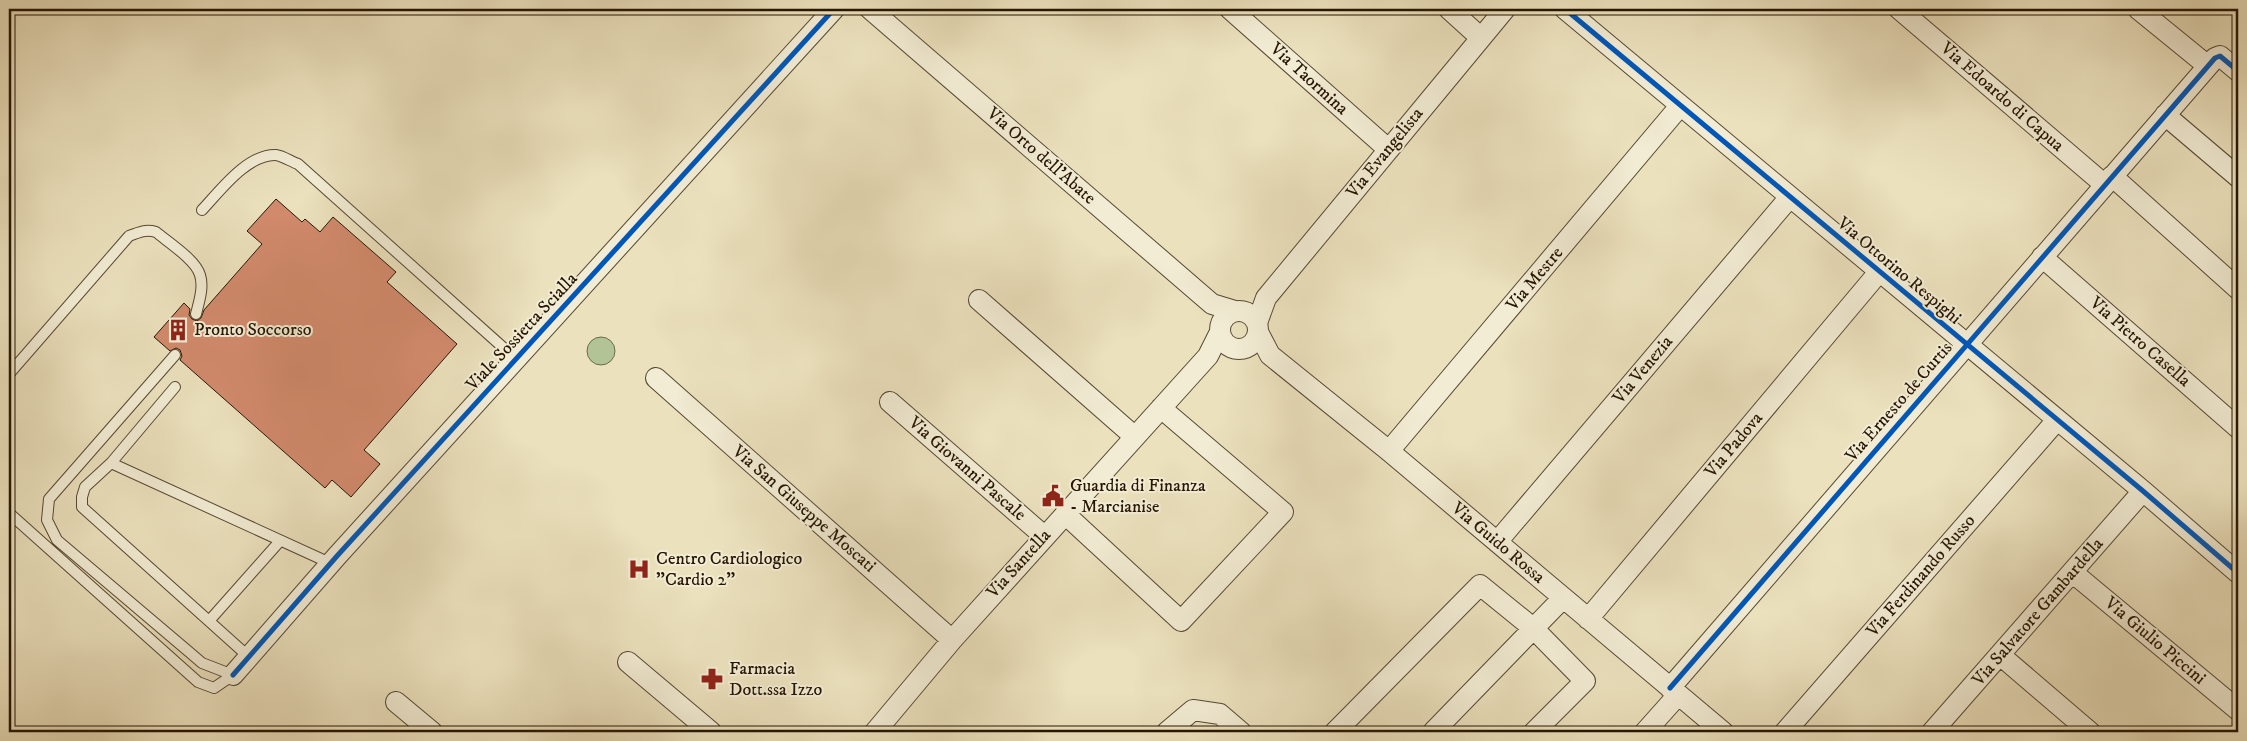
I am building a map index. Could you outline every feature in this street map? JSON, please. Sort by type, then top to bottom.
[{"type":"street","name":"Viale Sossietta Scialla","points":[[233,675],[330,563],[834,9]]},
{"type":"street","name":"Via Orto dell'Abate","points":[[870,9],[1212,304],[1248,319]]},
{"type":"street","name":"Via Taormina","points":[[1230,9],[1388,149]]},
{"type":"street","points":[[1449,9],[1480,38]]},
{"type":"street","name":"Via Evangelista","points":[[1248,319],[1505,9]]},
{"type":"street","name":"Via Ottorino Respighi","points":[[1566,9],[2143,491],[2238,573]]},
{"type":"street","name":"Via Edoardo di Capua","points":[[1899,9],[2238,289]]},
{"type":"street","points":[[2138,9],[2208,66],[2214,58],[2220,56],[2238,72]]},
{"type":"street","name":"Via Ernesto de Curtis","points":[[1645,732],[1674,691],[2042,257],[2208,66]]},
{"type":"street","name":"Via Mestre","points":[[1389,451],[1680,106]]},
{"type":"street","points":[[2165,115],[2238,178]]},
{"type":"street","name":"Via Venezia","points":[[1497,542],[1790,197]]},
{"type":"street","name":"Via Pietro Casella","points":[[2042,257],[2238,428]]},
{"type":"street","name":"Via Padova","points":[[1588,619],[1880,272]]},
{"type":"street","points":[[979,300],[1135,438]]},
{"type":"street","name":"Via Orto dell'Abate","points":[[1212,304],[1220,329]]},
{"type":"street","points":[[1208,356],[1238,348],[1255,341],[1248,319],[1226,316],[1220,329],[1224,342],[1238,348]]},
{"type":"street","name":"Via Guido Rossa","points":[[1248,319],[1270,355],[1389,451],[1723,732]]},
{"type":"street","name":"Via Santella","points":[[875,732],[952,640],[1044,536],[1208,356],[1220,329]]},
{"type":"street","name":"Via Guido Rossa","points":[[1238,348],[1270,355]]},
{"type":"street","name":"Via San Giuseppe Moscati","points":[[656,378],[952,640]]},
{"type":"street","name":"Via Giovanni Pascale","points":[[890,402],[1044,536]]},
{"type":"street","points":[[1065,514],[1181,621],[1283,512],[1162,408]]},
{"type":"street","name":"Via Ferdinando Russo","points":[[1785,732],[2057,420]]},
{"type":"street","name":"Via Salvatore Gambardella","points":[[1932,732],[2143,491]]},
{"type":"street","name":"Via Giulio Piccini","points":[[2072,572],[2238,710]]},
{"type":"street","points":[[1335,732],[1480,585],[1534,628],[1585,681],[1534,732]]},
{"type":"street","points":[[1433,732],[1563,598]]},
{"type":"street","points":[[2000,655],[2090,732]]},
{"type":"street","points":[[628,662],[711,732]]},
{"type":"street","points":[[396,702],[432,732]]},
{"type":"street","points":[[1167,732],[1193,710],[1220,714],[1241,732]]},
{"type":"lane","points":[[202,210],[254,160],[277,155],[298,164],[516,359]]},
{"type":"lane","points":[[9,374],[129,236],[136,233],[147,230],[156,232],[196,266],[201,276],[201,284],[196,314]]},
{"type":"lane","points":[[175,355],[49,499],[47,520],[57,540],[202,663],[233,675]]},
{"type":"lane","points":[[175,387],[111,463],[85,487],[82,507],[249,656]]},
{"type":"lane","points":[[111,463],[280,542],[330,563]]},
{"type":"lane","points":[[9,513],[198,682],[214,688],[233,675]]},
{"type":"lane","points":[[209,621],[280,542]]},
{"type":"green space","points":[[601,337],[611,341],[615,351],[611,361],[601,365],[591,361],[587,351],[591,341]]},
{"type":"building","points":[[276,199],[302,222],[305,219],[320,232],[333,217],[396,272],[387,282],[457,344],[364,450],[380,464],[351,497],[332,480],[325,488],[180,360],[182,356],[180,350],[176,348],[170,351],[154,337],[184,303],[190,309],[189,315],[192,319],[197,321],[201,318],[204,310],[262,244],[247,231]]},
{"type":"cycle path","points":[[233,675],[337,556],[834,9]]},
{"type":"cycle path","points":[[1565,9],[2143,491],[2238,573]]},
{"type":"cycle path","points":[[1670,688],[2215,58],[2220,56],[2238,71]]},
{"type":"place","name":"Pronto Soccorso","points":[[178,330]]},
{"type":"place","name":"Guardia di Finanza - Marcianise","points":[[1053,496]]},
{"type":"place","name":"Centro Cardiologico \"Cardio 2\"","points":[[639,569]]},
{"type":"place","name":"Farmacia Dott.ssa Izzo","points":[[712,679]]}]
